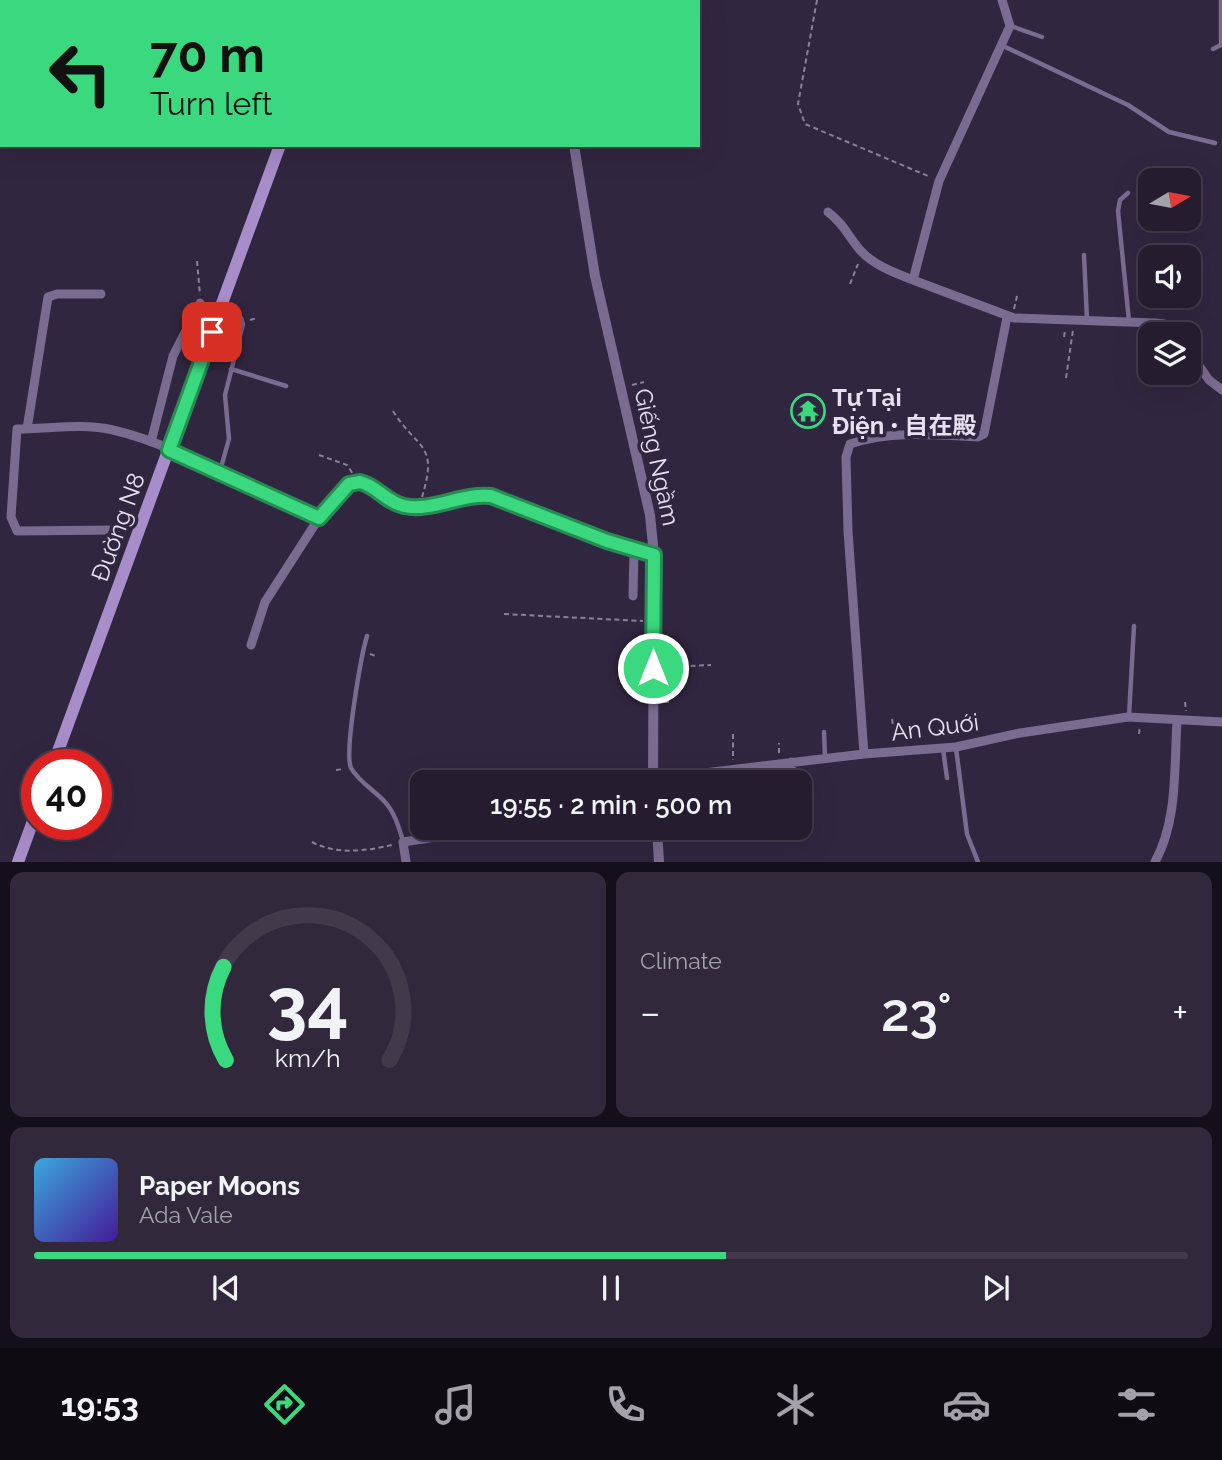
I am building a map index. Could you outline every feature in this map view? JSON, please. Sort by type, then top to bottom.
[{"type":"main road","name":"Đường N8","points":[[59,749],[279,147]]},
{"type":"main road","points":[[18,862],[26,840]]},
{"type":"street","points":[[913,280],[939,181],[1010,26],[1002,0]]},
{"type":"street","name":"Giếng Ngầm","points":[[574,147],[595,276],[643,482],[654,555],[653,770]]},
{"type":"street","points":[[828,212],[846,227],[862,253],[887,269],[1006,317],[1074,322],[1141,322]]},
{"type":"street","points":[[27,429],[48,297],[57,294],[101,294]]},
{"type":"street","points":[[151,442],[171,362],[200,303]]},
{"type":"street","points":[[864,754],[848,531],[846,457],[850,444],[866,439],[913,433],[978,437],[984,435],[1006,317]]},
{"type":"street","points":[[1201,368],[1209,380],[1222,390]]},
{"type":"street","points":[[116,530],[17,531],[11,517],[17,429],[90,427],[151,442],[220,471],[238,484],[319,518]]},
{"type":"street","points":[[251,645],[265,601],[319,518],[355,482],[369,484],[391,502],[418,507],[475,495],[491,496],[654,555]]},
{"type":"street","points":[[633,596],[634,549]]},
{"type":"street","name":"An Quới","points":[[721,770],[956,747],[1071,724],[1128,717],[1177,722],[1222,722]]},
{"type":"street","points":[[1155,862],[1166,838],[1171,811],[1177,722]]},
{"type":"street","points":[[791,762],[791,770]]},
{"type":"street","points":[[405,862],[403,842],[416,840]]},
{"type":"street","points":[[658,840],[659,862]]},
{"type":"lane","points":[[1213,49],[1221,45],[1222,0]]},
{"type":"lane","points":[[1010,26],[1042,37]]},
{"type":"lane","points":[[1001,45],[1128,105],[1168,132],[1215,143]]},
{"type":"lane","points":[[1128,193],[1120,200],[1118,211],[1129,321]]},
{"type":"lane","points":[[1084,255],[1087,321]]},
{"type":"lane","points":[[200,303],[241,318],[243,324],[224,405],[229,439],[220,471]]},
{"type":"lane","points":[[231,369],[286,386]]},
{"type":"lane","points":[[1128,717],[1134,626]]},
{"type":"lane","points":[[367,636],[359,668],[357,703],[348,758],[358,778],[388,805],[403,842]]},
{"type":"lane","points":[[824,732],[825,758]]},
{"type":"lane","points":[[956,747],[967,834],[978,862]]},
{"type":"lane","points":[[943,748],[947,778]]},
{"type":"path","points":[[817,0],[798,104],[805,124],[939,181]]},
{"type":"path","points":[[850,284],[862,253]]},
{"type":"path","points":[[197,261],[200,303]]},
{"type":"path","points":[[1066,378],[1074,322]]},
{"type":"path","points":[[621,387],[644,382]]},
{"type":"path","points":[[393,411],[426,450],[430,473],[418,507]]},
{"type":"path","points":[[634,440],[661,441]]},
{"type":"path","points":[[319,455],[347,465],[355,482]]},
{"type":"path","points":[[643,482],[667,478]]},
{"type":"path","points":[[504,614],[653,621]]},
{"type":"path","points":[[653,668],[711,665]]},
{"type":"path","points":[[892,719],[897,751]]},
{"type":"path","points":[[733,734],[733,768]]},
{"type":"path","points":[[312,842],[326,850],[353,850],[403,842]]},
{"type":"place","name":"Tự Tại Điện • 自在殿","points":[[808,411]]},
{"type":"route","points":[[212,332],[169,450],[220,471],[238,484],[319,518],[349,484],[355,482],[369,484],[391,502],[402,506],[418,507],[475,495],[491,496],[607,541],[654,555],[653,668]]}]
